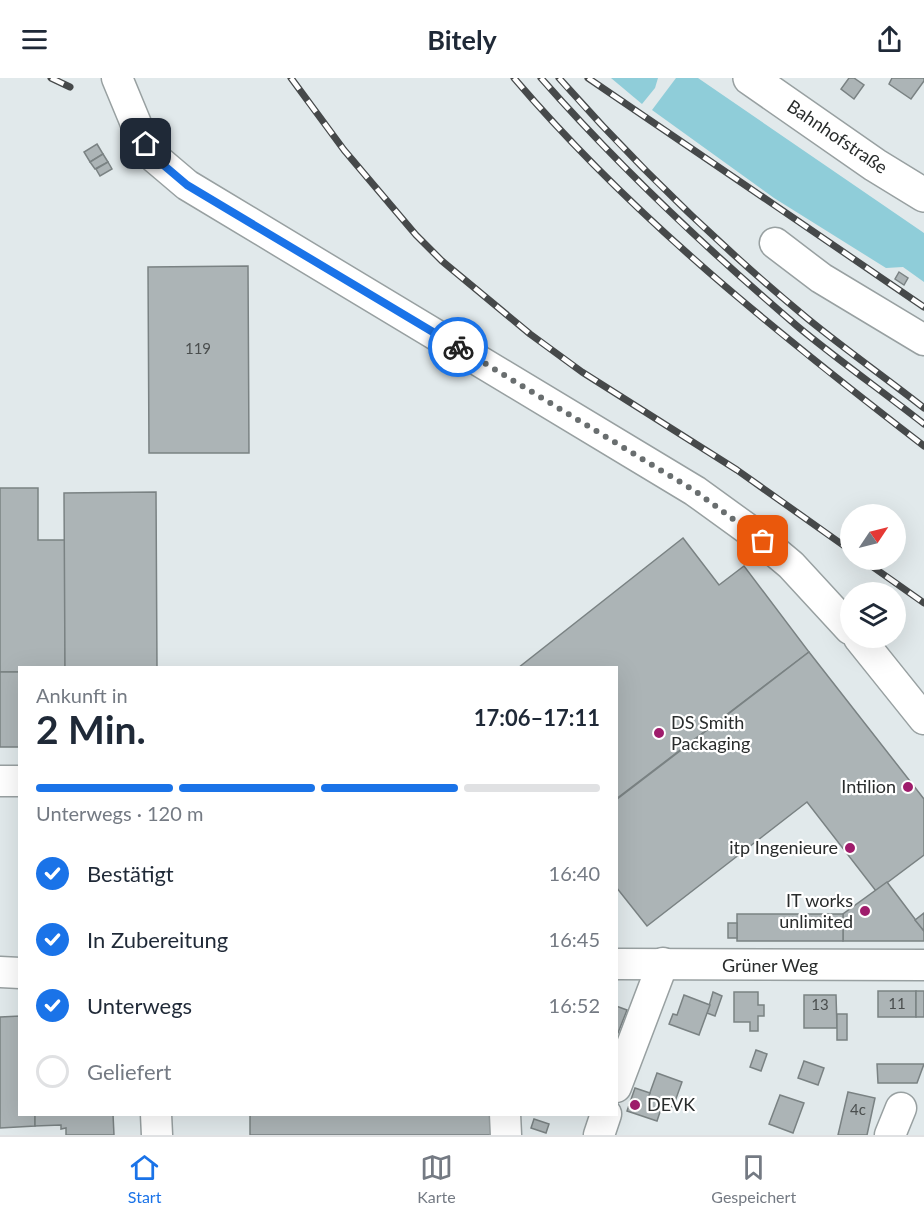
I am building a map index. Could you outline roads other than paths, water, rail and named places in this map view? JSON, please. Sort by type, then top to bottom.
[{"type":"main road","name":"Bahnhofstraße","points":[[750,78],[875,165],[924,195]]},
{"type":"street","points":[[117,78],[139,131],[154,157],[187,185],[695,491],[749,530],[791,565],[840,618]]},
{"type":"street","points":[[775,243],[821,278],[924,340]]},
{"type":"street","points":[[867,648],[924,719]]},
{"type":"street","points":[[0,781],[18,781]]},
{"type":"street","points":[[618,1083],[663,963]]},
{"type":"street","name":"Grüner Weg","points":[[618,964],[924,965]]},
{"type":"street","points":[[0,972],[18,973]]},
{"type":"street","points":[[156,1116],[157,1135]]},
{"type":"street","points":[[505,1116],[506,1135]]},
{"type":"street","points":[[599,1135],[605,1116]]},
{"type":"railway","points":[[51,78],[70,87]]},
{"type":"railway","points":[[291,78],[344,150],[416,235],[442,261],[530,334],[582,372],[737,470],[840,543]]},
{"type":"railway","points":[[514,78],[560,130],[658,227],[762,318],[924,446]]},
{"type":"railway","points":[[541,78],[601,143],[730,267],[813,339],[924,424]]},
{"type":"railway","points":[[559,78],[648,173],[743,263],[822,330],[924,408]]},
{"type":"railway","points":[[588,78],[924,307]]},
{"type":"railway","points":[[877,570],[924,603]]},
{"type":"place","name":"DS Smith Packaging","points":[[659,733]]},
{"type":"place","name":"Intilion","points":[[908,787]]},
{"type":"place","name":"itp Ingenieure","points":[[850,848]]},
{"type":"place","name":"IT works unlimited","points":[[865,911]]},
{"type":"place","name":"DEVK","points":[[635,1105]]}]
